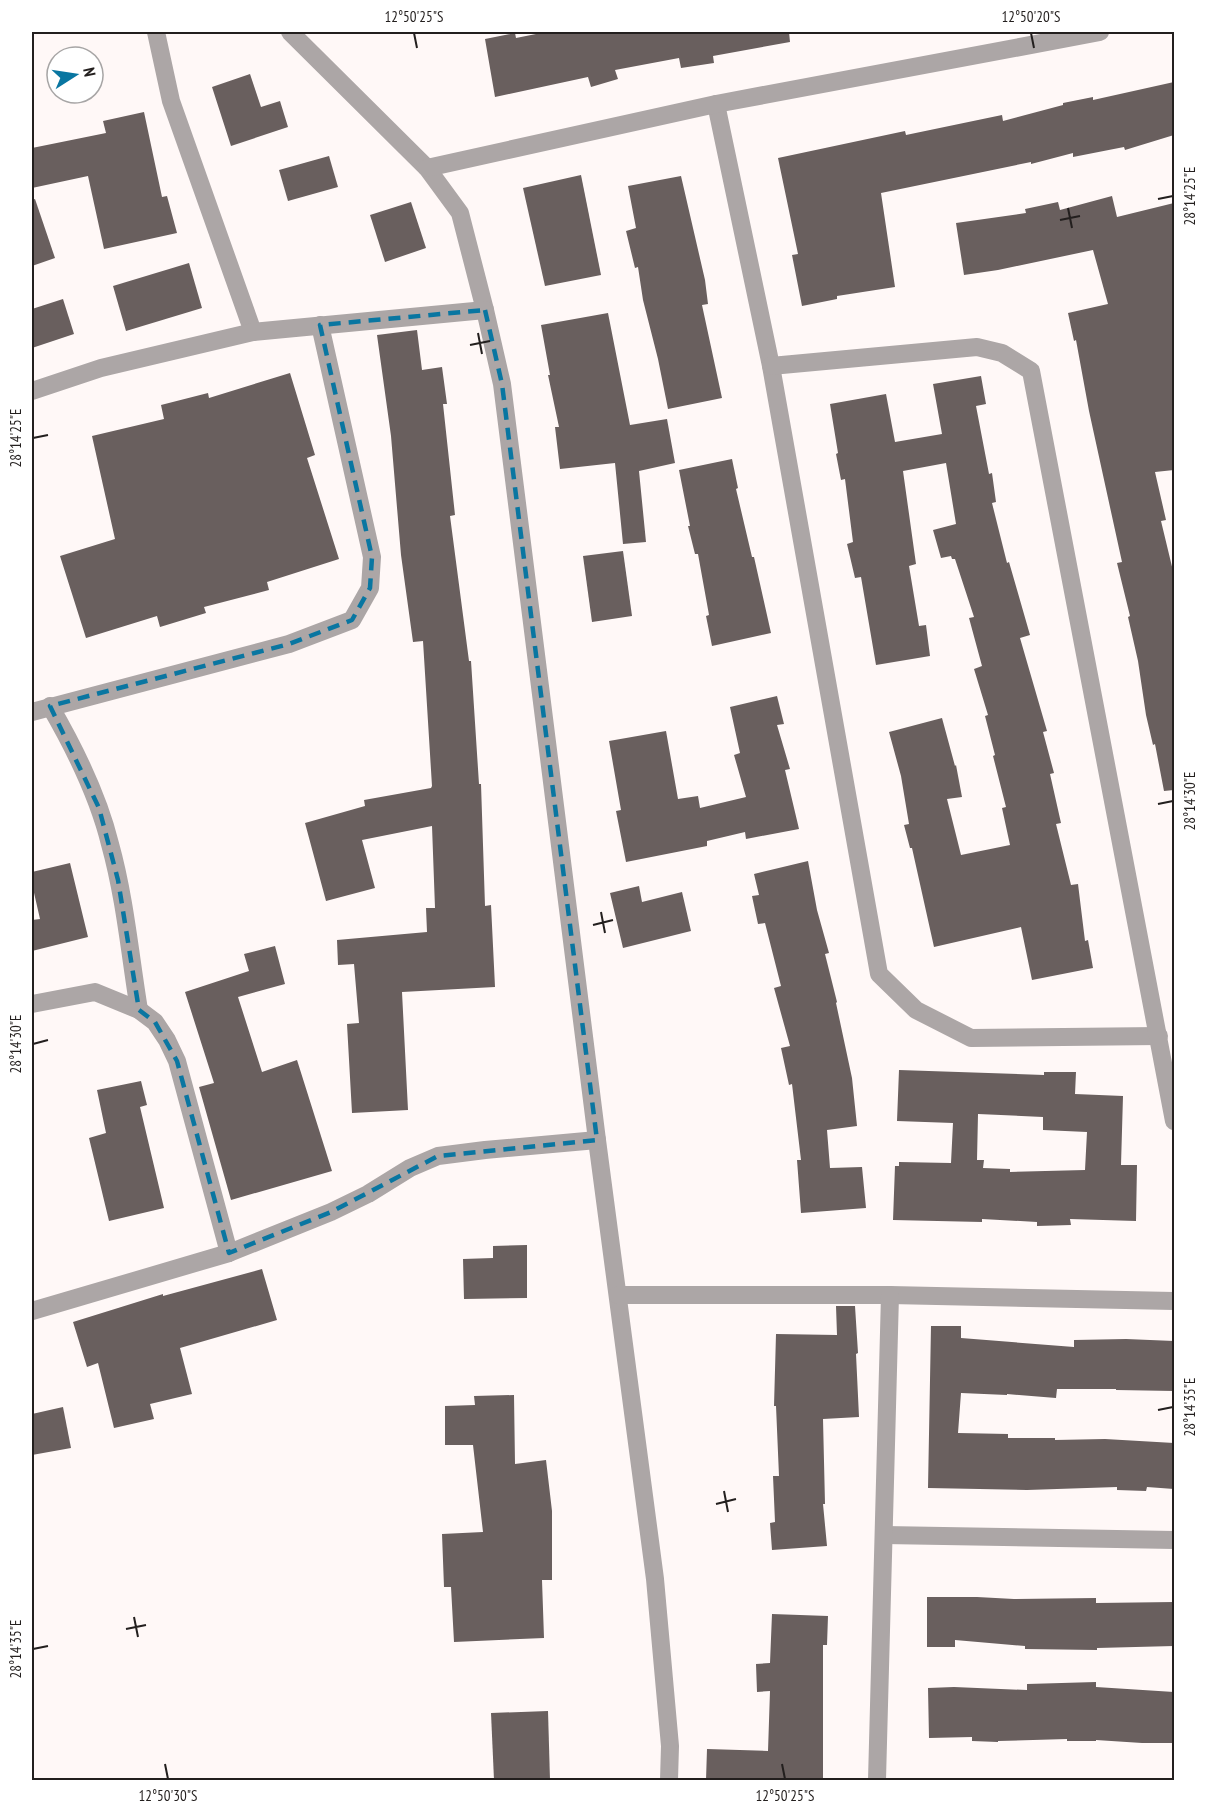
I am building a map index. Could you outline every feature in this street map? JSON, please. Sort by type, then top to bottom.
[{"type":"street","points":[[156,32],[171,101],[254,332]]},
{"type":"street","points":[[290,32],[427,168],[460,213],[502,384],[597,1140],[656,1580],[670,1746],[669,1780]]},
{"type":"street","points":[[427,168],[716,104],[1100,32]]},
{"type":"street","points":[[716,104],[771,366],[879,974],[916,1010],[971,1038],[1159,1036]]},
{"type":"street","points":[[32,391],[101,368],[254,332],[485,310]]},
{"type":"street","points":[[32,712],[289,644],[352,620],[370,588],[372,557],[320,326]]},
{"type":"street","points":[[771,366],[977,347],[1002,353],[1031,371],[1174,1121]]},
{"type":"street","points":[[50,706],[68,736],[84,770],[110,844],[139,1010]]},
{"type":"street","points":[[32,1004],[95,992],[139,1010],[155,1022],[177,1061],[229,1253]]},
{"type":"street","points":[[32,1311],[229,1253],[331,1212],[368,1194],[410,1168],[438,1156],[597,1140]]},
{"type":"street","points":[[618,1295],[890,1295],[1174,1301]]},
{"type":"street","points":[[877,1780],[890,1295]]},
{"type":"street","points":[[884,1535],[1174,1540]]},
{"type":"highlighted area","points":[[485,310],[502,384],[597,1140],[438,1156],[331,1212],[229,1253],[177,1061],[155,1022],[139,1010],[118,880],[99,808],[50,706],[289,644],[352,620],[370,588],[372,557],[320,325]]},
{"type":"building","points":[[546,32],[789,32],[790,42],[713,56],[714,63],[681,68],[679,58],[615,70],[618,79],[591,87],[588,77],[495,97],[485,39],[515,33],[516,38]]},
{"type":"building","points":[[250,74],[261,107],[280,101],[288,127],[231,146],[212,87]]},
{"type":"building","points":[[1174,82],[1174,135],[1125,150],[1124,147],[1073,157],[1073,153],[1031,164],[1031,162],[881,193],[895,287],[837,296],[837,299],[802,306],[792,255],[798,254],[778,158],[905,131],[906,135],[1002,115],[1003,121],[1063,105],[1063,103],[1093,97],[1093,100]]},
{"type":"building","points":[[144,112],[162,197],[167,196],[177,233],[104,249],[88,176],[32,188],[32,148],[106,133],[103,121]]},
{"type":"building","points":[[329,156],[338,187],[288,201],[279,170]]},
{"type":"building","points":[[581,175],[601,275],[545,286],[523,188]]},
{"type":"building","points":[[681,176],[705,280],[708,304],[702,305],[722,398],[668,409],[643,300],[638,267],[635,268],[626,231],[636,228],[628,186]]},
{"type":"building","points":[[1112,196],[1117,217],[1174,203],[1174,470],[1155,472],[1166,520],[1161,521],[1174,575],[1174,790],[1164,791],[1155,744],[1153,745],[1146,715],[1138,661],[1128,617],[1130,616],[1117,563],[1122,562],[1076,340],[1074,341],[1068,313],[1108,304],[1093,250],[964,275],[956,223],[1026,213],[1025,209],[1058,202],[1060,210]]},
{"type":"building","points":[[35,199],[55,258],[32,266],[32,200]]},
{"type":"building","points":[[411,202],[426,248],[385,262],[370,215]]},
{"type":"building","points":[[189,263],[202,308],[126,331],[113,286]]},
{"type":"building","points":[[63,299],[74,334],[32,348],[32,309]]},
{"type":"building","points":[[608,313],[630,425],[667,419],[675,463],[639,471],[646,542],[623,544],[615,463],[560,469],[555,427],[559,427],[541,325]]},
{"type":"building","points":[[417,330],[422,370],[442,367],[447,404],[443,404],[455,515],[450,516],[469,661],[471,661],[479,784],[481,784],[485,906],[491,905],[495,987],[402,992],[408,1110],[352,1113],[347,1024],[359,1023],[354,964],[338,965],[337,940],[427,932],[426,908],[435,908],[432,826],[362,840],[375,888],[326,901],[305,823],[365,806],[364,800],[432,786],[423,641],[413,642],[401,555],[391,436],[377,335]]},
{"type":"building","points":[[290,373],[315,455],[307,458],[339,559],[267,582],[269,590],[204,607],[206,613],[160,627],[157,616],[86,638],[60,556],[115,539],[92,436],[164,419],[161,405],[208,393],[209,398]]},
{"type":"building","points":[[981,376],[986,404],[976,406],[989,474],[992,473],[996,502],[992,503],[1007,563],[1009,562],[1030,635],[1020,638],[1047,731],[1043,732],[1054,773],[1050,774],[1061,823],[1056,824],[1071,885],[1078,884],[1085,941],[1088,940],[1093,968],[1032,980],[1021,927],[934,947],[912,848],[910,848],[904,825],[909,824],[901,776],[889,732],[942,718],[956,765],[962,797],[947,799],[961,855],[1010,845],[1002,808],[1006,807],[985,716],[988,715],[974,669],[982,666],[969,618],[974,617],[955,559],[951,556],[941,558],[933,530],[956,524],[946,463],[903,471],[916,564],[909,566],[919,626],[926,625],[930,656],[876,665],[861,577],[855,578],[847,544],[853,542],[845,479],[841,480],[830,404],[886,394],[895,442],[942,434],[933,384]]},
{"type":"building","points":[[732,459],[738,488],[736,489],[771,633],[712,646],[698,554],[695,554],[688,526],[690,526],[679,470]]},
{"type":"building","points":[[623,551],[632,616],[592,622],[583,556]]},
{"type":"building","points":[[777,696],[784,724],[777,725],[790,769],[785,770],[799,829],[746,839],[745,832],[707,841],[707,846],[626,862],[616,811],[621,810],[609,741],[666,731],[678,799],[698,796],[700,808],[746,797],[734,755],[740,753],[730,707]]},
{"type":"building","points":[[808,861],[817,910],[829,953],[825,954],[852,1078],[857,1126],[827,1130],[830,1168],[862,1167],[866,1208],[801,1213],[797,1160],[801,1160],[792,1084],[789,1085],[781,1048],[790,1046],[774,988],[781,986],[765,923],[758,924],[752,896],[759,895],[754,874]]},
{"type":"building","points":[[70,863],[88,937],[32,951],[32,920],[40,919],[32,884],[32,872]]},
{"type":"building","points":[[639,886],[642,902],[682,892],[691,931],[623,948],[610,893]]},
{"type":"building","points":[[275,946],[285,984],[238,997],[262,1072],[297,1060],[332,1171],[231,1200],[199,1087],[214,1083],[185,992],[249,971],[244,954]]},
{"type":"building","points":[[899,1070],[1044,1075],[1044,1072],[1076,1072],[1075,1094],[1123,1096],[1121,1165],[1137,1165],[1136,1221],[1070,1219],[1071,1225],[1037,1226],[1037,1222],[982,1219],[982,1222],[893,1220],[895,1166],[899,1166],[899,1162],[951,1163],[953,1123],[897,1121]],"holes":[[[978,1114],[1043,1117],[1043,1130],[1087,1132],[1085,1170],[1010,1172],[1010,1169],[983,1168],[984,1160],[977,1160]]]},
{"type":"building","points":[[141,1081],[147,1105],[140,1107],[164,1208],[109,1221],[89,1138],[106,1133],[97,1090]]},
{"type":"building","points":[[527,1245],[527,1298],[464,1299],[463,1259],[493,1258],[493,1246]]},
{"type":"building","points":[[262,1269],[277,1320],[180,1348],[192,1394],[150,1404],[154,1419],[114,1428],[98,1363],[87,1367],[73,1322],[163,1294],[163,1296]]},
{"type":"building","points":[[836,1306],[855,1306],[859,1417],[823,1419],[825,1504],[823,1504],[827,1546],[772,1550],[770,1523],[775,1522],[773,1476],[779,1476],[776,1406],[774,1406],[776,1334],[837,1335]]},
{"type":"building","points":[[931,1326],[961,1326],[961,1338],[1074,1347],[1074,1340],[1174,1341],[1174,1391],[1057,1389],[1056,1398],[961,1393],[958,1433],[1008,1434],[1008,1438],[1105,1439],[1174,1443],[1174,1489],[1147,1487],[1146,1491],[1117,1490],[1117,1487],[1027,1490],[928,1488]]},
{"type":"building","points":[[514,1395],[515,1464],[546,1460],[552,1511],[552,1580],[542,1580],[544,1638],[454,1642],[451,1587],[444,1587],[442,1534],[483,1532],[473,1445],[445,1445],[445,1406],[475,1405],[474,1396]]},
{"type":"building","points":[[63,1407],[71,1448],[32,1455],[32,1414]]},
{"type":"building","points":[[927,1597],[1096,1598],[1096,1603],[1174,1602],[1174,1646],[1097,1648],[1097,1650],[1025,1649],[1025,1646],[955,1640],[955,1647],[927,1647]]},
{"type":"building","points":[[772,1614],[828,1616],[827,1645],[823,1645],[823,1780],[706,1780],[707,1749],[768,1751],[770,1691],[757,1692],[756,1664],[770,1663]]},
{"type":"building","points":[[1096,1682],[1096,1687],[1174,1692],[1174,1743],[1067,1741],[1067,1739],[998,1742],[972,1741],[972,1737],[929,1738],[928,1688],[1027,1690],[1027,1684]]},
{"type":"building","points":[[548,1711],[550,1780],[494,1780],[491,1713]]}]
